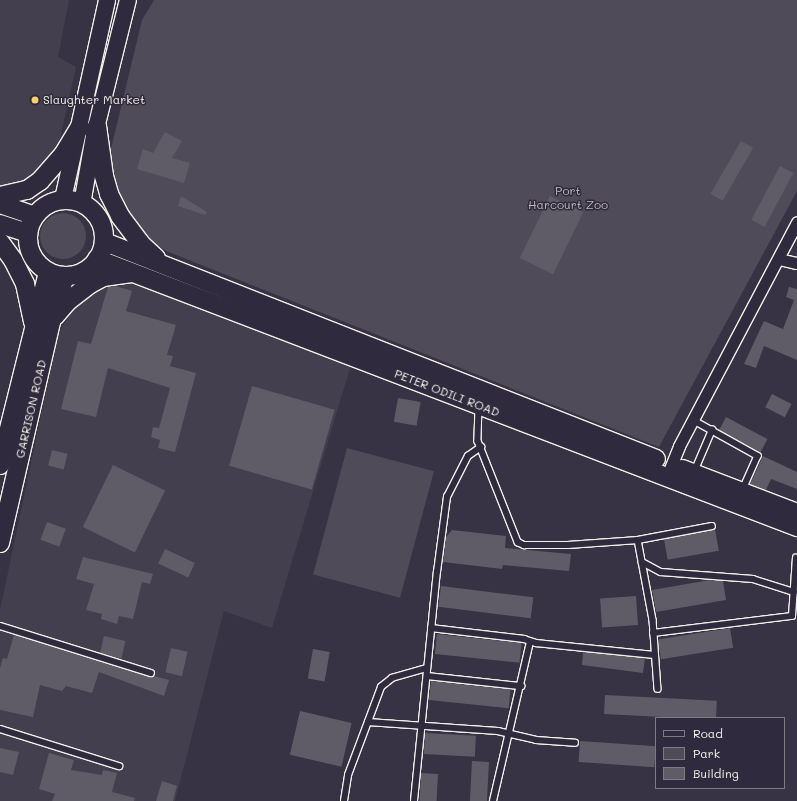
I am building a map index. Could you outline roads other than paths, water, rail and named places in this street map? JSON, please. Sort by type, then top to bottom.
[{"type":"main road","points":[[82,204],[88,126],[106,0]]},
{"type":"main road","points":[[63,199],[128,0]]},
{"type":"main road","points":[[0,196],[21,192],[40,181],[88,126]]},
{"type":"main road","points":[[88,126],[109,194],[120,216],[140,242],[166,266]]},
{"type":"main road","points":[[63,199],[82,204],[98,218],[105,242],[97,259],[81,273],[57,274],[34,260],[29,250],[28,233],[34,216],[44,207],[63,199]]},
{"type":"main road","points":[[0,204],[34,216]]},
{"type":"main road","points":[[0,224],[28,233]]},
{"type":"main road","points":[[0,242],[13,260],[24,284],[34,330]]},
{"type":"main road","name":"PETER ODILI ROAD","points":[[105,242],[669,471],[797,527]]},
{"type":"main road","name":"PETER ODILI ROAD","points":[[97,259],[135,272],[480,405],[669,471],[694,473],[797,512]]},
{"type":"main road","points":[[51,322],[67,302],[90,284],[103,277],[135,272]]},
{"type":"main road","name":"GARRISON ROAD","points":[[0,543],[51,322],[57,274]]},
{"type":"main road","name":"GARRISON ROAD","points":[[0,465],[34,330],[57,274]]},
{"type":"street","points":[[669,471],[693,420],[779,259],[797,222]]},
{"type":"street","points":[[779,259],[797,263]]},
{"type":"lane","points":[[480,405],[477,430],[481,447],[518,542],[524,545],[568,545],[638,540],[712,526]]},
{"type":"lane","points":[[693,420],[758,456],[758,460],[742,491]]},
{"type":"lane","points":[[694,473],[712,430]]},
{"type":"lane","points":[[414,801],[431,628],[447,497],[468,456],[481,447]]},
{"type":"lane","points":[[638,540],[653,633],[658,689]]},
{"type":"lane","points":[[653,633],[730,622],[787,618],[792,616],[796,558]]},
{"type":"lane","points":[[642,562],[661,572],[753,579],[794,592]]},
{"type":"lane","points":[[0,626],[151,673]]},
{"type":"lane","points":[[431,628],[530,642],[654,655]]},
{"type":"lane","points":[[493,801],[508,734],[521,686],[530,642]]},
{"type":"lane","points":[[344,801],[348,775],[385,681],[427,668]]},
{"type":"lane","points":[[427,676],[521,686]]},
{"type":"lane","points":[[368,722],[508,734],[536,740],[575,743]]},
{"type":"lane","points":[[0,729],[119,766]]},
{"type":"place","name":"Slaughter Market","points":[[35,100]]},
{"type":"park label","name":"Port Harcourt Zoo","points":[[568,198]]}]
